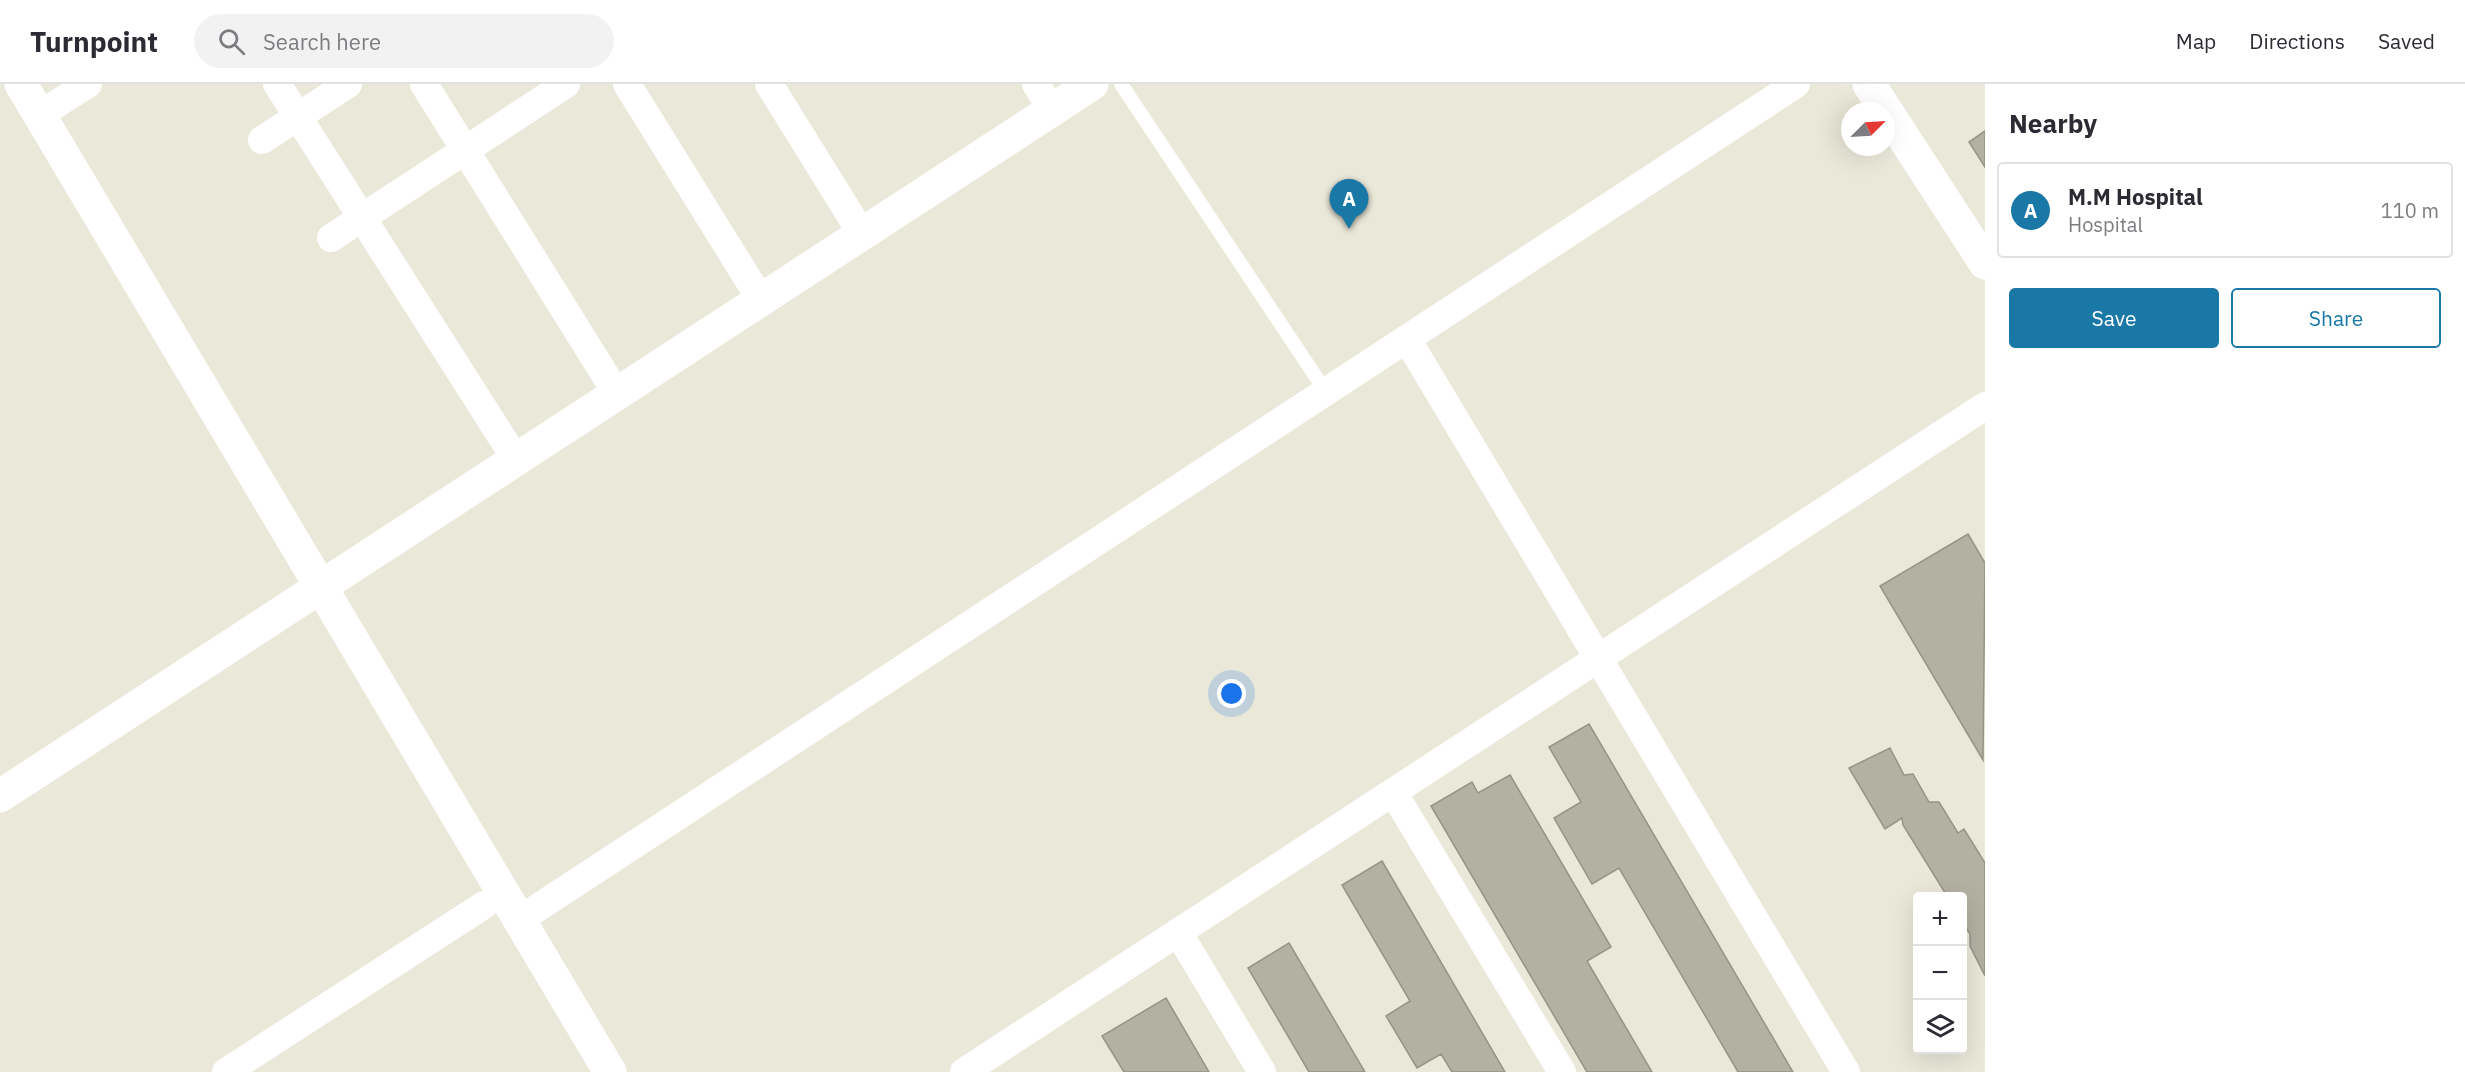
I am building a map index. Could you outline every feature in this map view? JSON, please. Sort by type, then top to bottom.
[{"type":"main road","points":[[21,84],[311,593],[484,905],[584,1072]]},
{"type":"main road","points":[[3,787],[311,593],[862,234],[1044,97],[1092,84]]},
{"type":"main road","points":[[1869,84],[1985,263]]},
{"type":"main road","points":[[0,94],[311,593],[519,920],[610,1072]]},
{"type":"street","points":[[39,116],[88,84]]},
{"type":"street","points":[[278,84],[515,458]]},
{"type":"street","points":[[262,140],[348,84]]},
{"type":"street","points":[[424,84],[617,394]]},
{"type":"street","points":[[331,237],[566,84]]},
{"type":"street","points":[[627,84],[761,300]]},
{"type":"street","points":[[769,84],[862,234]]},
{"type":"street","points":[[519,920],[1796,84]]},
{"type":"street","points":[[1407,339],[1846,1072]]},
{"type":"street","points":[[973,1070],[1178,932],[1985,406]]},
{"type":"street","points":[[1393,792],[1562,1072]]},
{"type":"street","points":[[226,1072],[484,905]]},
{"type":"street","points":[[1178,932],[1262,1072]]},
{"type":"lane","points":[[1122,84],[1326,392]]},
{"type":"building","points":[[1985,131],[1985,167],[1969,142]]},
{"type":"building","points":[[1968,534],[1985,563],[1983,760],[1880,586]]},
{"type":"building","points":[[1589,724],[1793,1072],[1738,1072],[1619,868],[1592,884],[1554,818],[1581,802],[1549,747]]},
{"type":"building","points":[[1890,748],[1904,775],[1913,774],[1929,802],[1939,802],[1958,833],[1964,829],[1985,863],[1985,976],[1970,946],[1970,934],[1967,930],[1967,892],[1945,892],[1903,825],[1902,818],[1885,829],[1849,768]]},
{"type":"building","points":[[1510,775],[1611,947],[1587,961],[1652,1072],[1587,1072],[1431,806],[1472,782],[1478,793]]},
{"type":"building","points":[[1382,861],[1505,1072],[1452,1072],[1441,1054],[1417,1068],[1386,1016],[1410,1001],[1342,885]]},
{"type":"building","points":[[1289,943],[1365,1072],[1309,1072],[1248,968]]},
{"type":"building","points":[[1166,998],[1209,1072],[1124,1072],[1102,1036]]},
{"type":"place","name":"M.M Hospital","points":[[1349,229]]}]
